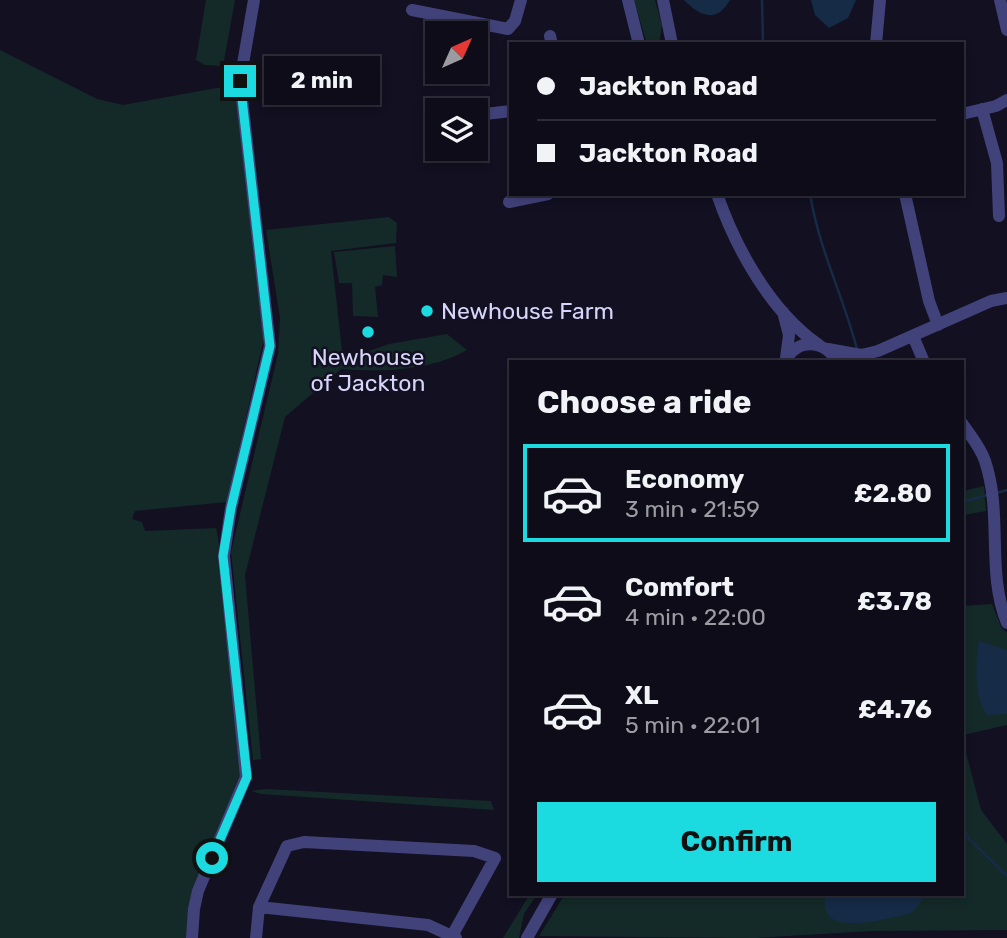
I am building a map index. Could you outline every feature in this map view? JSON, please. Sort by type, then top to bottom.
[{"type":"street","points":[[192,938],[198,891],[247,777],[223,556],[231,508],[270,346],[240,81],[254,0]]},
{"type":"street","points":[[412,10],[508,29],[515,20],[521,0]]},
{"type":"street","points":[[628,0],[638,42]]},
{"type":"street","points":[[663,0],[671,42]]},
{"type":"street","points":[[876,42],[880,0]]},
{"type":"street","points":[[1003,1],[1007,30]]},
{"type":"street","points":[[964,114],[1007,100]]},
{"type":"street","points":[[982,109],[997,163],[999,216]]},
{"type":"street","points":[[488,114],[509,111]]},
{"type":"street","points":[[509,202],[538,196]]},
{"type":"street","points":[[718,196],[738,245],[782,309],[803,334],[823,347],[857,359],[991,301],[1007,298]]},
{"type":"street","points":[[905,196],[929,301],[938,325]]},
{"type":"street","points":[[782,309],[789,335],[785,360]]},
{"type":"street","points":[[913,335],[923,360]]},
{"type":"street","points":[[785,360],[800,346],[823,347],[835,360]]},
{"type":"street","points":[[964,426],[984,457],[988,473],[995,514],[998,600],[1007,623]]},
{"type":"street","points":[[256,938],[259,907],[287,846],[304,842],[474,850],[495,858],[454,937],[428,925],[259,907]]},
{"type":"street","points":[[527,938],[551,896]]},
{"type":"green space","points":[[206,0],[235,0],[224,61],[229,64],[228,69],[222,70],[222,66],[205,65],[196,60]]},
{"type":"green space","points":[[634,0],[655,0],[662,25],[659,42],[646,42]]},
{"type":"green space","points":[[0,50],[97,99],[123,105],[233,85],[237,89],[266,329],[227,502],[135,511],[132,519],[142,522],[145,531],[216,528],[218,537],[242,776],[188,938],[0,938]]},
{"type":"green space","points":[[389,217],[397,223],[396,243],[331,251],[343,360],[389,344],[447,334],[467,350],[422,366],[374,370],[341,369],[285,417],[245,575],[261,759],[253,760],[231,552],[278,354],[280,318],[266,230]]},
{"type":"green space","points":[[395,246],[397,277],[383,275],[382,285],[375,287],[378,317],[353,316],[352,283],[339,283],[334,252]]},
{"type":"green space","points":[[984,486],[986,511],[964,515],[964,491]]},
{"type":"green space","points":[[992,604],[1002,629],[1007,632],[1007,725],[964,735],[964,606]]},
{"type":"green space","points":[[964,745],[981,810],[1007,844],[1007,930],[872,931],[755,938],[539,936],[564,896],[964,896]]},
{"type":"green space","points":[[266,789],[491,801],[494,810],[261,794],[251,791]]},
{"type":"green space","points":[[529,896],[536,896],[524,914],[519,938],[503,938]]},
{"type":"water","points":[[684,0],[730,0],[725,8],[714,15],[708,15],[696,10]]},
{"type":"water","points":[[811,0],[856,0],[848,18],[829,28],[815,15]]},
{"type":"water","points":[[979,641],[1007,650],[1007,714],[987,715],[983,708],[977,680]]},
{"type":"water","points":[[825,896],[925,896],[912,913],[865,923],[841,922],[832,918],[825,909]]},
{"type":"waterway","points":[[762,0],[763,42]]},
{"type":"waterway","points":[[810,196],[819,234],[857,349]]},
{"type":"waterway","points":[[997,493],[1007,490]]},
{"type":"waterway","points":[[964,501],[987,495]]},
{"type":"waterway","points":[[964,829],[969,839],[1007,876]]},
{"type":"place","name":"Newhouse Farm","points":[[427,311]]},
{"type":"place","name":"Newhouse of Jackton","points":[[368,332]]},
{"type":"route","points":[[212,858],[247,777],[223,556],[231,508],[270,346],[240,81]]}]
